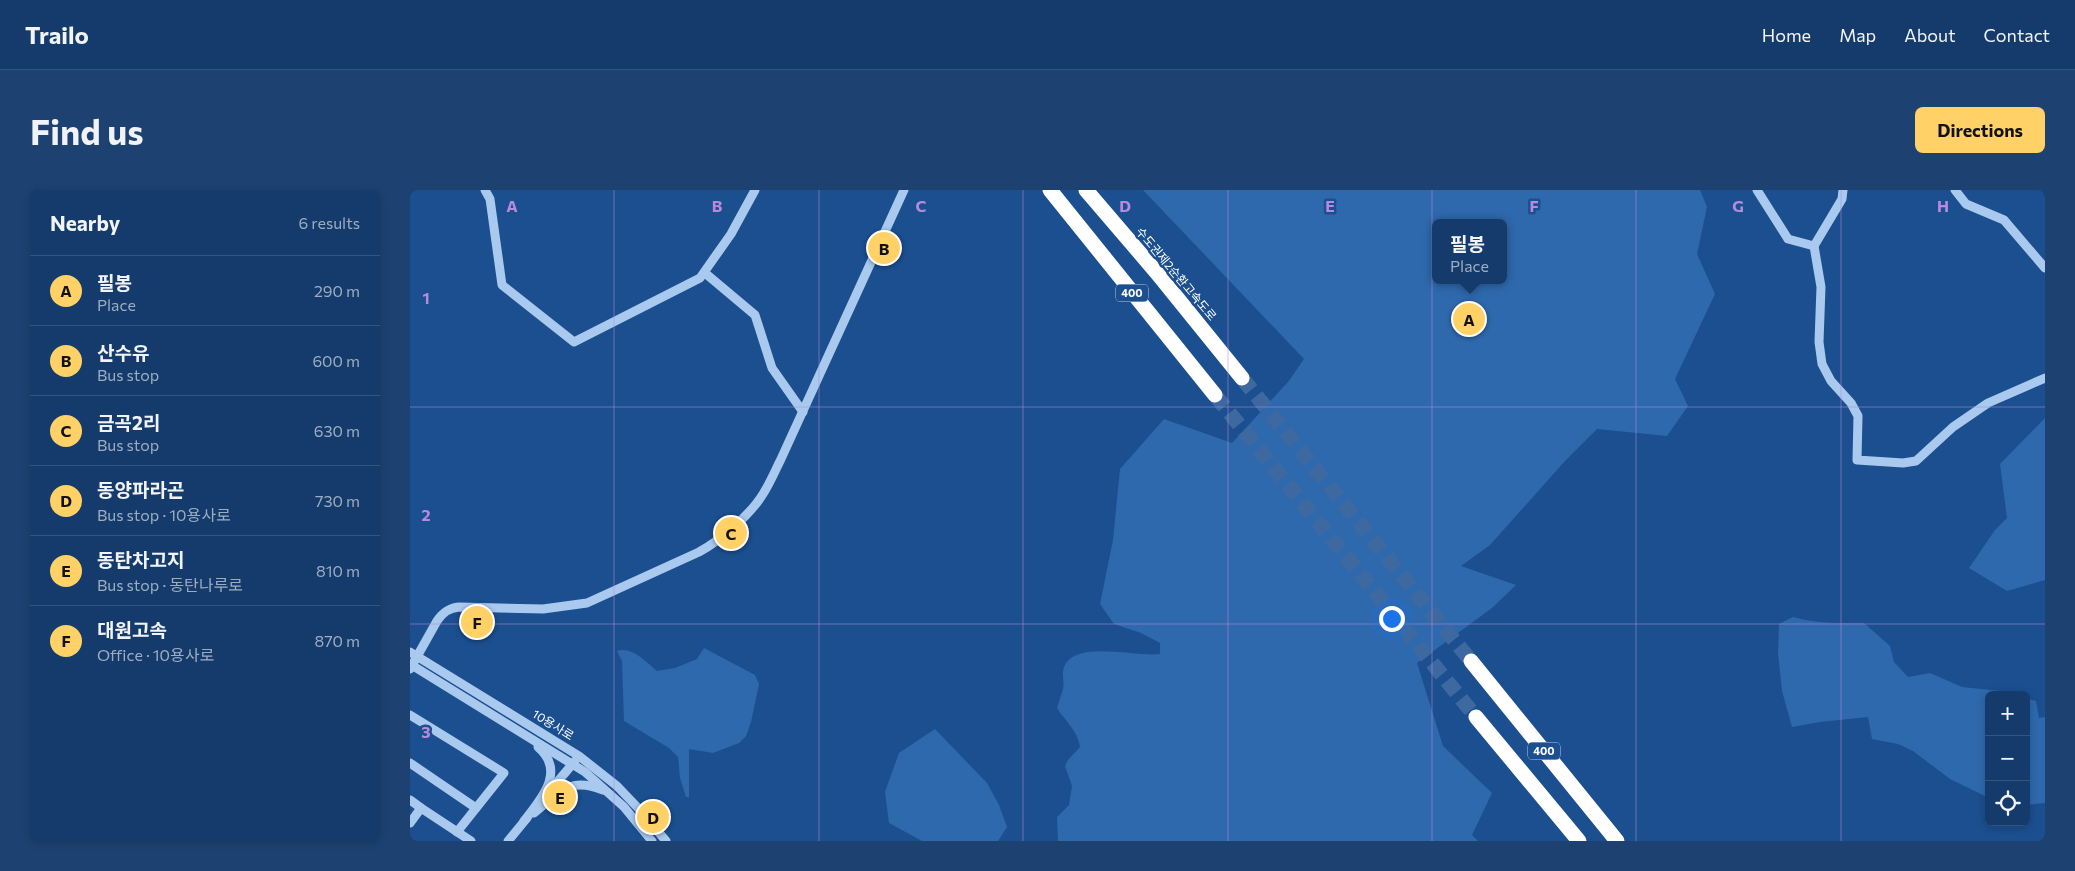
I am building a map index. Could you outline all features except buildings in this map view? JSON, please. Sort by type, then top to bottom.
[{"type":"highway","name":"400","points":[[1050,190],[1215,395]]},
{"type":"highway","name":"수도권제2순환고속도로","points":[[1086,190],[1157,272],[1242,378]]},
{"type":"highway","name":"400","points":[[1471,660],[1617,841]]},
{"type":"highway","name":"400","points":[[1476,717],[1580,841]]},
{"type":"street","points":[[485,190],[490,199],[502,284],[574,342],[700,278],[731,234],[754,190]]},
{"type":"street","points":[[411,666],[413,654],[439,617],[449,609],[460,607],[543,609],[597,600],[707,548],[742,519],[763,494],[803,412],[904,190]]},
{"type":"street","points":[[1757,190],[1788,240],[1814,246]]},
{"type":"street","points":[[1843,190],[1842,199],[1814,246],[1821,287],[1819,342],[1822,364],[1831,381],[1851,403],[1858,416],[1857,460],[1904,463],[1916,461],[1953,427],[1988,403],[2045,378]]},
{"type":"street","points":[[1956,190],[1966,204],[2004,220],[2045,268]]},
{"type":"street","points":[[704,273],[755,315],[772,368],[803,412]]},
{"type":"street","name":"10용사로","points":[[413,654],[579,756],[617,786],[666,841]]},
{"type":"street","name":"10용사로","points":[[411,666],[573,764],[612,795],[652,841]]},
{"type":"street","points":[[488,712],[502,726],[537,747],[551,762],[552,775],[550,782],[524,821]]},
{"type":"street","points":[[410,715],[504,773],[457,832]]},
{"type":"street","points":[[508,841],[579,756]]},
{"type":"street","points":[[410,763],[476,808]]},
{"type":"street","points":[[524,821],[569,786],[586,784],[612,795]]},
{"type":"street","points":[[410,800],[471,841]]},
{"type":"street","points":[[410,823],[421,808]]},
{"type":"shaded area","points":[[1143,190],[1700,190],[1707,207],[1697,254],[1715,294],[1675,379],[1688,406],[1667,436],[1597,429],[1565,461],[1490,545],[1461,566],[1516,585],[1492,608],[1417,663],[1443,746],[1492,793],[1472,835],[1478,841],[1058,841],[1057,817],[1069,805],[1072,786],[1065,766],[1080,747],[1074,731],[1057,708],[1063,689],[1063,670],[1066,663],[1073,656],[1096,651],[1160,654],[1160,643],[1141,633],[1114,624],[1100,604],[1113,540],[1120,469],[1164,419],[1232,443],[1288,382],[1304,359]]},
{"type":"shaded area","points":[[2045,418],[2045,580],[2007,591],[1969,568],[1995,530],[2007,518],[2000,464]]},
{"type":"shaded area","points":[[1793,617],[1819,622],[1864,623],[1890,646],[1894,662],[1908,677],[1930,673],[1962,687],[2001,691],[1985,691],[1985,796],[1950,779],[1913,751],[1898,744],[1872,739],[1868,717],[1792,727],[1782,691],[1778,653],[1779,624]]},
{"type":"shaded area","points":[[704,648],[755,675],[759,684],[751,722],[746,736],[739,743],[713,753],[689,749],[689,797],[686,797],[680,778],[678,757],[669,748],[624,721],[622,661],[617,651],[623,650],[633,653],[657,671],[675,668],[697,659]]},
{"type":"shaded area","points":[[2030,699],[2036,701],[2039,718],[2045,717],[2045,803],[2030,805]]},
{"type":"shaded area","points":[[935,729],[987,783],[999,805],[1007,827],[998,841],[922,841],[889,823],[885,792],[899,753]]},
{"type":"tunnel","points":[[1242,378],[1471,661]]},
{"type":"tunnel","points":[[1215,395],[1476,717]]},
{"type":"place","name":"산수유","points":[[884,248]]},
{"type":"place","name":"필봉","points":[[1469,319]]},
{"type":"place","name":"금곡2리","points":[[731,533]]},
{"type":"place","name":"대원고속","points":[[477,622]]},
{"type":"place","name":"동탄차고지","points":[[560,797]]},
{"type":"place","name":"동양파라곤","points":[[653,817]]}]
